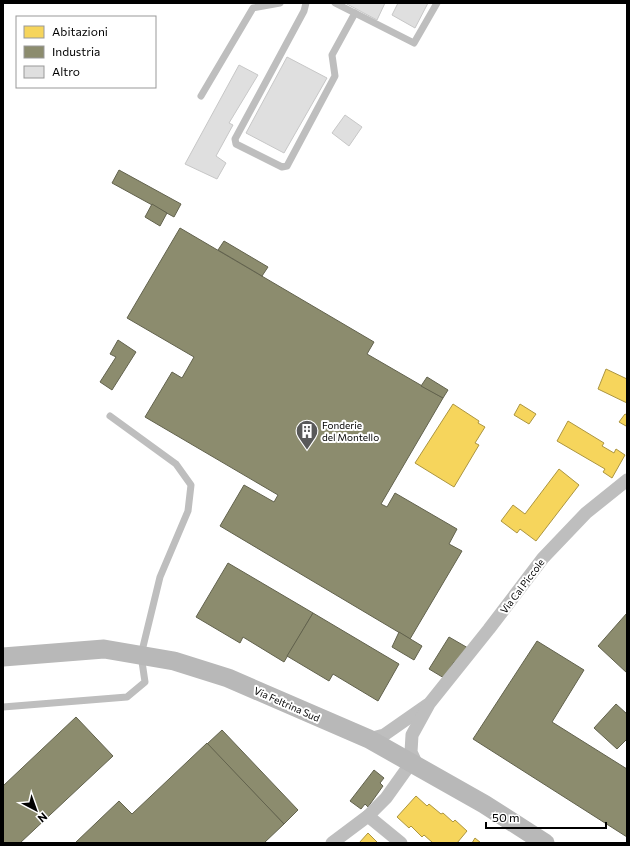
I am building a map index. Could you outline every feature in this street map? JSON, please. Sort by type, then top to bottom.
[{"type":"main road","name":"Via Feltrina Sud","points":[[3,657],[104,649],[174,661],[228,678],[369,740],[484,804],[545,843]]},
{"type":"street","name":"Via Cal Piccole","points":[[415,765],[411,752],[412,735],[429,704],[490,629],[543,558],[586,513],[627,480]]},
{"type":"street","name":"Via Cal Piccole","points":[[369,740],[384,735],[429,704]]},
{"type":"street","points":[[332,843],[368,816],[415,765]]},
{"type":"street","points":[[368,816],[401,843]]},
{"type":"lane","points":[[201,96],[253,8],[280,3]]},
{"type":"lane","points":[[306,3],[304,10],[278,60],[235,139],[236,144],[282,167],[287,166],[335,76],[332,55],[355,13]]},
{"type":"lane","points":[[335,3],[407,41],[414,43],[437,3]]},
{"type":"lane","points":[[3,707],[127,697],[146,682],[141,655],[160,577],[188,511],[191,485],[176,464],[110,416]]},
{"type":"building: Abitazioni","points":[[606,369],[627,379],[627,403],[598,389]]},
{"type":"building: Abitazioni","points":[[453,404],[479,421],[478,423],[485,427],[475,443],[479,445],[454,487],[415,463]]},
{"type":"building: Abitazioni","points":[[520,404],[536,414],[529,424],[514,415]]},
{"type":"building: Abitazioni","points":[[625,414],[627,415],[626,426],[619,422]]},
{"type":"building: Abitazioni","points":[[568,421],[604,443],[602,446],[614,453],[616,449],[625,455],[612,478],[603,472],[605,469],[557,441]]},
{"type":"building: Abitazioni","points":[[559,469],[579,485],[536,541],[520,529],[517,533],[501,521],[513,505],[525,514]]},
{"type":"building: Abitazioni","points":[[416,796],[427,806],[429,804],[453,822],[455,820],[467,831],[457,843],[433,843],[424,835],[422,837],[411,826],[409,828],[397,817]]},
{"type":"building: Abitazioni","points":[[368,833],[378,843],[359,843]]},
{"type":"building: Abitazioni","points":[[475,838],[481,843],[472,843]]},
{"type":"building: Industria","points":[[119,170],[181,204],[174,217],[112,183]]},
{"type":"building: Industria","points":[[152,204],[167,213],[160,226],[145,217]]},
{"type":"building: Industria","name":"Fonderie del Montello","points":[[180,228],[374,342],[367,354],[443,398],[381,504],[387,507],[395,493],[457,529],[449,544],[462,551],[410,639],[220,526],[244,485],[274,502],[278,495],[145,417],[172,372],[182,378],[194,357],[127,318]]},
{"type":"building: Industria","points":[[224,241],[268,267],[262,276],[218,250]]},
{"type":"building: Industria","points":[[118,340],[136,352],[112,390],[100,382],[116,357],[110,354]]},
{"type":"building: Industria","points":[[427,377],[448,390],[443,398],[421,386]]},
{"type":"building: Industria","points":[[228,563],[313,613],[284,662],[243,637],[240,643],[196,617]]},
{"type":"building: Industria","points":[[313,613],[399,664],[378,701],[333,674],[329,681],[287,656]]},
{"type":"building: Industria","points":[[627,613],[627,673],[598,646]]},
{"type":"building: Industria","points":[[399,632],[422,646],[414,660],[392,647]]},
{"type":"building: Industria","points":[[449,637],[468,648],[459,664],[454,662],[444,678],[429,669]]},
{"type":"building: Industria","points":[[537,641],[584,670],[552,722],[627,769],[627,837],[473,739]]},
{"type":"building: Industria","points":[[616,704],[627,714],[627,739],[617,749],[594,728]]},
{"type":"building: Industria","points":[[76,717],[113,756],[20,843],[3,843],[3,786]]},
{"type":"building: Industria","points":[[222,730],[298,810],[284,824],[207,744]]},
{"type":"building: Industria","points":[[207,743],[284,824],[264,843],[75,843],[119,801],[132,814]]},
{"type":"building: Industria","points":[[374,770],[384,778],[380,783],[383,786],[368,807],[365,804],[361,809],[350,801]]},
{"type":"building: Altro","points":[[345,3],[385,3],[377,20]]},
{"type":"building: Altro","points":[[398,3],[428,3],[415,28],[392,15]]},
{"type":"building: Altro","points":[[287,57],[327,78],[284,153],[246,133]]},
{"type":"building: Altro","points":[[239,65],[258,75],[229,123],[233,125],[216,156],[226,163],[217,179],[185,164]]},
{"type":"building: Altro","points":[[345,115],[362,127],[349,146],[332,133]]},
{"type":"place","name":"Fonderie del Montello","points":[[307,450]]}]
